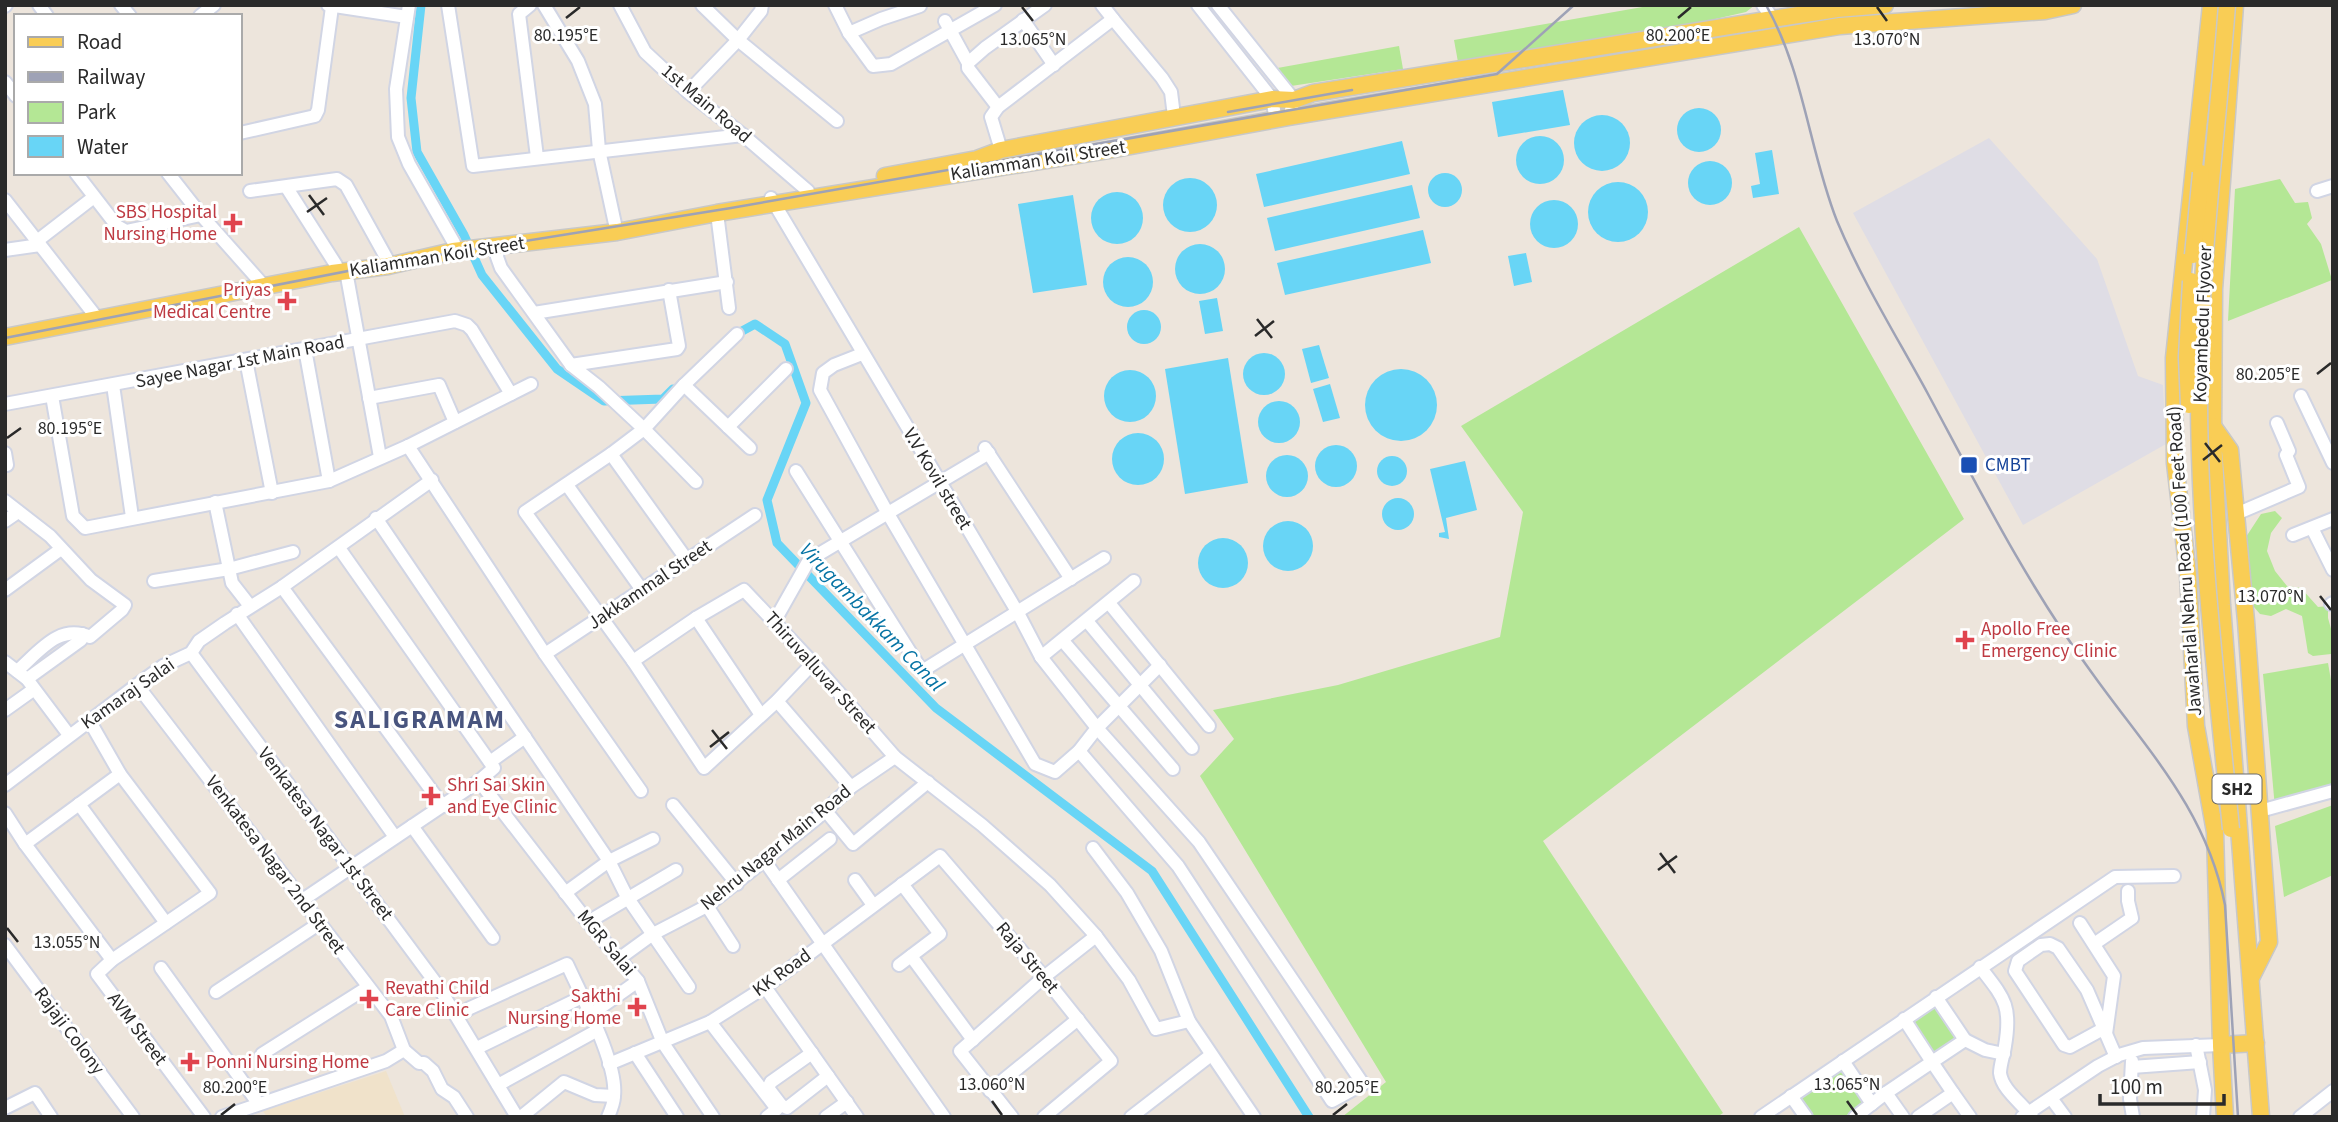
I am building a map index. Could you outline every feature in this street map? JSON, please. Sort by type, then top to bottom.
[{"type":"main road","name":"Kaliamman Koil Street","points":[[561,235],[617,232],[717,213],[808,191],[977,159],[1001,150],[1174,116],[1272,99],[1294,100],[1313,93],[1782,14],[1885,5]]},
{"type":"main road","name":"Kaliamman Koil Street","points":[[5,330],[459,245],[494,244],[561,235],[1183,137],[1282,118],[1840,26],[2045,11],[2073,5]]},
{"type":"main road","name":"Koyambedu Flyover","points":[[2222,831],[2199,394],[2201,293],[2227,5]]},
{"type":"main road","name":"Jawaharlal Nehru Road (100 Feet Road)","points":[[2235,5],[2214,289],[2213,460],[2221,598],[2262,1117]]},
{"type":"main road","name":"Koyambedu Flyover","points":[[2211,8],[2189,297],[2187,358],[2192,484],[2220,824],[2222,831],[2242,849]]},
{"type":"main road","name":"Jawaharlal Nehru Road (100 Feet Road)","points":[[2211,8],[2174,358],[2175,463],[2188,574],[2196,726],[2222,831],[2221,1045],[2225,1117]]},
{"type":"main road","points":[[2187,236],[2218,241]]},
{"type":"main road","name":"Kaliamman Koil Street","points":[[341,268],[388,266],[459,245]]},
{"type":"main road","name":"Kaliamman Koil Street","points":[[5,337],[94,315]]},
{"type":"main road","points":[[2213,426],[2230,450],[2260,811],[2269,942],[2251,978]]},
{"type":"main road","points":[[2175,463],[2213,460]]},
{"type":"main road","points":[[2188,603],[2221,598]]},
{"type":"main road","points":[[2221,1045],[2256,1042]]},
{"type":"street","points":[[198,12],[214,5]]},
{"type":"street","points":[[448,5],[473,166],[743,135]]},
{"type":"street","points":[[530,5],[519,14],[537,157]]},
{"type":"street","points":[[544,5],[588,82],[595,104],[599,150],[615,225]]},
{"type":"street","name":"1st Main Road","points":[[621,5],[645,52],[688,92],[808,191]]},
{"type":"street","points":[[702,5],[738,40],[837,121]]},
{"type":"street","points":[[688,92],[738,40],[761,11],[762,5]]},
{"type":"street","points":[[835,5],[849,33],[877,68],[891,64],[948,26],[995,5]]},
{"type":"street","points":[[968,63],[1045,5]]},
{"type":"street","points":[[1102,5],[1162,78],[1171,92],[1174,116]]},
{"type":"street","points":[[1198,5],[1272,99],[1282,118],[1294,100],[1219,5]]},
{"type":"street","points":[[1763,5],[1782,14]]},
{"type":"street","points":[[242,133],[315,116],[318,110],[330,6],[408,11],[396,89],[398,137],[409,164],[459,245]]},
{"type":"street","points":[[849,33],[920,6]]},
{"type":"street","points":[[1001,150],[991,117],[998,107],[1112,19]]},
{"type":"street","points":[[1023,20],[1054,65]]},
{"type":"street","points":[[948,26],[970,70],[998,107]]},
{"type":"street","points":[[78,175],[117,226],[126,231],[201,215]]},
{"type":"street","points":[[170,175],[261,283]]},
{"type":"street","points":[[250,191],[287,188],[331,179],[343,182],[387,259]]},
{"type":"street","points":[[2317,191],[2333,186]]},
{"type":"street","points":[[287,188],[341,268],[380,457]]},
{"type":"street","points":[[5,250],[39,243],[94,197]]},
{"type":"street","points":[[5,200],[94,315]]},
{"type":"street","name":"V.V Kovil street","points":[[774,201],[862,354],[1018,613],[1041,657],[1097,728],[1199,842],[1363,1084],[1332,1101],[1178,866],[1079,751]]},
{"type":"street","points":[[717,213],[729,308]]},
{"type":"street","points":[[494,244],[501,268],[571,365],[609,396],[696,482]]},
{"type":"street","points":[[534,313],[727,282]]},
{"type":"street","points":[[571,365],[677,349],[679,346],[669,290]]},
{"type":"street","name":"Sayee Nagar 1st Main Road","points":[[5,404],[455,321],[472,330],[511,394]]},
{"type":"street","points":[[737,334],[684,385],[644,429],[567,485],[524,512],[633,661],[704,768],[814,663]]},
{"type":"street","points":[[304,349],[329,481]]},
{"type":"street","points":[[862,354],[834,365],[823,373],[820,390],[887,512],[1035,764],[1055,772],[1079,751],[1118,705],[1160,665]]},
{"type":"street","points":[[246,360],[271,493]]},
{"type":"street","points":[[729,427],[786,369]]},
{"type":"street","points":[[369,398],[439,384],[455,422]]},
{"type":"street","points":[[52,396],[73,516],[85,528],[329,481],[408,446],[531,384]]},
{"type":"street","points":[[113,385],[132,517]]},
{"type":"street","points":[[684,385],[750,448]]},
{"type":"street","points":[[2301,396],[2333,463]]},
{"type":"street","points":[[2236,514],[2299,487],[2286,455],[2289,451],[2277,423]]},
{"type":"street","points":[[408,446],[545,654],[641,791]]},
{"type":"street","points":[[774,622],[809,560],[939,482],[987,449],[1072,579]]},
{"type":"street","points":[[611,454],[687,560]]},
{"type":"street","points":[[796,471],[922,671],[1104,558]]},
{"type":"street","name":"Kamaraj Salai","points":[[5,785],[163,666],[191,653],[199,641],[339,548],[376,518],[432,480]]},
{"type":"street","points":[[567,485],[642,590]]},
{"type":"street","points":[[5,501],[50,536],[91,580],[125,605],[90,637],[67,632],[59,635],[5,710]]},
{"type":"street","points":[[215,502],[232,583],[250,606]]},
{"type":"street","points":[[5,521],[18,512]]},
{"type":"street","name":"Jakkammal Street","points":[[545,654],[755,515]]},
{"type":"street","points":[[376,518],[609,861],[627,897],[689,987]]},
{"type":"street","points":[[2293,535],[2333,519]]},
{"type":"street","points":[[2312,528],[2333,570]]},
{"type":"street","points":[[301,901],[443,806],[494,768],[339,548]]},
{"type":"street","points":[[5,590],[61,549]]},
{"type":"street","points":[[154,581],[229,569],[293,552]]},
{"type":"street","points":[[1041,657],[1135,581]]},
{"type":"street","points":[[282,587],[443,806]]},
{"type":"street","name":"Thiruvalluvar Street","points":[[696,618],[744,590],[814,663],[895,757],[1043,877],[1096,936],[1129,980],[1156,1029],[1189,1021]]},
{"type":"street","points":[[1109,603],[1209,726]]},
{"type":"street","points":[[237,614],[395,837]]},
{"type":"street","points":[[633,661],[696,618],[761,715]]},
{"type":"street","points":[[1087,621],[1192,748]]},
{"type":"street","points":[[1063,641],[1173,769]]},
{"type":"street","name":"Venkatesa Nagar 1st Street","points":[[191,653],[458,1016],[519,1117]]},
{"type":"street","points":[[5,662],[25,680],[69,735]]},
{"type":"street","name":"Venkatesa Nagar 2nd Street","points":[[137,685],[391,1016],[404,1050]]},
{"type":"street","points":[[777,701],[851,787]]},
{"type":"street","points":[[5,813],[112,960],[210,892],[120,774],[89,720]]},
{"type":"street","points":[[490,762],[525,737]]},
{"type":"street","name":"Nehru Nagar Main Road","points":[[620,958],[653,934],[707,906],[737,884],[851,787],[895,757]]},
{"type":"street","points":[[25,844],[120,774]]},
{"type":"street","name":"MGR Salai","points":[[479,781],[588,922],[638,981],[663,1043],[713,1117]]},
{"type":"street","points":[[825,810],[853,844],[928,782]]},
{"type":"street","points":[[2260,811],[2333,791]]},
{"type":"street","points":[[79,804],[166,923]]},
{"type":"street","points":[[673,805],[737,884]]},
{"type":"street","points":[[412,826],[493,938]]},
{"type":"street","points":[[565,892],[609,861],[653,839]]},
{"type":"street","points":[[778,880],[830,839]]},
{"type":"street","points":[[1093,848],[1127,893],[1161,951],[1189,1021],[1254,1117]]},
{"type":"street","name":"KK Road","points":[[609,1064],[710,1022],[765,987],[940,856]]},
{"type":"street","name":"Raja Street","points":[[940,856],[1044,977],[1111,1061],[1044,1117]]},
{"type":"street","points":[[764,860],[944,1117]]},
{"type":"street","points":[[588,922],[676,870]]},
{"type":"street","points":[[1761,1117],[2115,877],[2174,876]]},
{"type":"street","points":[[855,880],[873,905]]},
{"type":"street","points":[[899,965],[940,934],[902,884]]},
{"type":"street","points":[[2094,944],[2132,918],[2128,891]]},
{"type":"street","points":[[707,906],[733,946]]},
{"type":"street","points":[[216,992],[320,923]]},
{"type":"street","points":[[2080,923],[2114,976],[2105,1031]]},
{"type":"street","points":[[1012,1117],[960,1051],[1044,977],[1096,936]]},
{"type":"street","points":[[2105,1031],[2070,1047],[2064,1045],[2015,971],[2018,961],[2040,945],[2050,944],[2058,948],[2087,990],[2105,1031],[2116,1057]]},
{"type":"street","name":"Rajaji Colony","points":[[5,945],[133,1117]]},
{"type":"street","points":[[911,956],[973,1040]]},
{"type":"street","name":"AVM Street","points":[[112,960],[97,974],[204,1117]]},
{"type":"street","points":[[458,1016],[567,964],[609,1064],[614,1096],[608,1117]]},
{"type":"street","points":[[1980,967],[2001,994],[2007,1007],[2009,1021],[2000,1073],[2027,1115],[2098,1066],[2116,1057],[2143,1048],[2221,1045]]},
{"type":"street","points":[[161,968],[258,1103]]},
{"type":"street","points":[[590,1015],[638,981]]},
{"type":"street","points":[[765,987],[857,1117]]},
{"type":"street","points":[[262,1054],[368,988]]},
{"type":"street","points":[[477,1048],[582,997]]},
{"type":"street","points":[[1936,997],[1965,1040],[1985,1050],[2004,1054]]},
{"type":"street","points":[[990,1091],[1078,1019]]},
{"type":"street","points":[[1903,1019],[1970,1117]]},
{"type":"street","points":[[710,1022],[772,1113]]},
{"type":"street","points":[[498,1085],[596,1031]]},
{"type":"street","points":[[1855,1117],[1965,1040]]},
{"type":"street","points":[[2196,1045],[2205,1090],[2203,1117]]},
{"type":"street","points":[[222,1117],[386,1061],[404,1050],[419,1063],[429,1066],[442,1088],[454,1097],[467,1117]]},
{"type":"street","points":[[2133,1051],[2130,1099],[2133,1117]]},
{"type":"street","points":[[635,1053],[677,1117]]},
{"type":"street","points":[[812,1053],[771,1082],[768,1088],[781,1105],[787,1108],[828,1076]]},
{"type":"street","points":[[1131,1117],[1212,1055]]},
{"type":"street","points":[[1843,1061],[1872,1104]]},
{"type":"street","points":[[2132,1067],[2200,1062]]},
{"type":"street","points":[[519,1117],[564,1082],[595,1095],[614,1096]]},
{"type":"street","points":[[2300,1117],[2333,1091]]},
{"type":"street","points":[[5,1108],[35,1093],[51,1117]]},
{"type":"street","points":[[1886,1093],[1903,1117]]},
{"type":"street","points":[[1918,1117],[1953,1093]]},
{"type":"street","points":[[1791,1096],[1805,1117]]},
{"type":"street","points":[[2051,1098],[2065,1117]]},
{"type":"street","points":[[826,1117],[847,1102]]},
{"type":"shaded area","points":[[1989,138],[2097,259],[2138,376],[2163,385],[2166,444],[2023,525],[1853,213]]},
{"type":"shaded area","points":[[386,1071],[405,1117],[267,1117],[263,1111]]},
{"type":"green space","points":[[1654,5],[1755,5],[1746,12],[1495,69],[1458,62],[1454,40]]},
{"type":"green space","points":[[1399,46],[1403,69],[1291,86],[1272,69]]},
{"type":"green space","points":[[2280,179],[2295,203],[2308,202],[2312,218],[2307,224],[2321,244],[2332,280],[2228,321],[2235,189]]},
{"type":"green space","points":[[1799,227],[1964,519],[1543,841],[1723,1113],[1717,1117],[1342,1117],[1386,1082],[1200,776],[1234,739],[1213,710],[1338,685],[1500,637],[1523,512],[1461,426]]},
{"type":"green space","points":[[2275,511],[2282,518],[2271,533],[2267,551],[2275,571],[2287,586],[2301,588],[2318,607],[2328,606],[2333,636],[2331,654],[2313,656],[2308,653],[2302,616],[2286,609],[2271,616],[2260,614],[2253,606],[2246,537],[2261,514]]},
{"type":"green space","points":[[2328,663],[2333,692],[2333,784],[2275,808],[2263,674]]},
{"type":"green space","points":[[2333,805],[2333,875],[2284,897],[2275,826]]},
{"type":"green space","points":[[1937,1005],[1959,1037],[1933,1056],[1911,1022]]},
{"type":"green space","points":[[1840,1069],[1864,1103],[1844,1117],[1812,1117],[1799,1097]]},
{"type":"water","points":[[1563,90],[1570,125],[1498,137],[1492,102]]},
{"type":"water","points":[[1699,108],[1715,114],[1721,130],[1715,146],[1699,152],[1683,146],[1677,130],[1683,114]]},
{"type":"water","points":[[1602,115],[1613,117],[1622,123],[1628,132],[1628,154],[1622,163],[1613,169],[1602,171],[1591,169],[1582,163],[1576,154],[1574,143],[1576,132],[1582,123],[1591,117]]},
{"type":"water","points":[[1540,136],[1557,143],[1564,160],[1557,177],[1540,184],[1523,177],[1516,160],[1523,143]]},
{"type":"water","points":[[1402,141],[1410,174],[1264,207],[1256,174]]},
{"type":"water","points":[[1772,150],[1779,194],[1753,198],[1751,186],[1760,184],[1755,153]]},
{"type":"water","points":[[1710,161],[1725,168],[1732,183],[1725,198],[1710,205],[1695,198],[1688,183],[1695,168]]},
{"type":"water","points":[[1445,173],[1457,178],[1462,190],[1457,202],[1445,207],[1433,202],[1428,190],[1433,178]]},
{"type":"water","points":[[1190,178],[1209,186],[1217,205],[1209,224],[1190,232],[1171,224],[1163,205],[1171,186]]},
{"type":"water","points":[[1618,182],[1639,191],[1648,212],[1639,233],[1618,242],[1597,233],[1588,212],[1597,191]]},
{"type":"water","points":[[1412,185],[1420,218],[1275,251],[1267,218]]},
{"type":"water","points":[[1117,192],[1127,194],[1135,200],[1141,208],[1141,228],[1135,236],[1127,242],[1117,244],[1107,242],[1099,236],[1093,228],[1091,218],[1093,208],[1099,200],[1107,194]]},
{"type":"water","points":[[1073,195],[1087,285],[1033,293],[1018,204]]},
{"type":"water","points":[[1554,200],[1571,207],[1578,224],[1571,241],[1554,248],[1537,241],[1530,224],[1537,207]]},
{"type":"water","points":[[1423,230],[1431,263],[1285,295],[1277,263]]},
{"type":"water","points":[[1200,244],[1218,251],[1225,269],[1218,287],[1200,294],[1182,287],[1175,269],[1182,251]]},
{"type":"water","points":[[1526,253],[1532,282],[1514,286],[1508,256]]},
{"type":"water","points":[[1128,257],[1145,265],[1153,282],[1145,299],[1128,307],[1111,299],[1103,282],[1111,265]]},
{"type":"water","points":[[1217,298],[1223,331],[1205,334],[1199,301]]},
{"type":"water","points":[[1144,310],[1156,315],[1161,327],[1156,339],[1144,344],[1132,339],[1127,327],[1132,315]]},
{"type":"water","points":[[1319,345],[1329,378],[1311,383],[1302,349]]},
{"type":"water","points":[[1264,353],[1279,359],[1285,374],[1279,389],[1264,395],[1249,389],[1243,374],[1249,359]]},
{"type":"water","points":[[1228,358],[1248,483],[1185,494],[1165,369]]},
{"type":"water","points":[[1401,369],[1421,375],[1431,385],[1437,405],[1431,425],[1421,435],[1401,441],[1381,435],[1371,425],[1365,405],[1371,385],[1381,375]]},
{"type":"water","points":[[1130,370],[1140,372],[1148,378],[1154,386],[1154,406],[1148,414],[1140,420],[1130,422],[1120,420],[1112,414],[1106,406],[1104,396],[1106,386],[1112,378],[1120,372]]},
{"type":"water","points":[[1330,384],[1340,418],[1323,422],[1313,389]]},
{"type":"water","points":[[1279,401],[1294,407],[1300,422],[1294,437],[1279,443],[1264,437],[1258,422],[1264,407]]},
{"type":"water","points":[[1138,433],[1148,435],[1156,441],[1162,449],[1162,469],[1156,477],[1148,483],[1138,485],[1128,483],[1120,477],[1114,469],[1112,459],[1114,449],[1120,441],[1128,435]]},
{"type":"water","points":[[1336,445],[1351,451],[1357,466],[1351,481],[1336,487],[1321,481],[1315,466],[1321,451]]},
{"type":"water","points":[[1287,455],[1302,461],[1308,476],[1302,491],[1287,497],[1272,491],[1266,476],[1272,461]]},
{"type":"water","points":[[1392,456],[1403,460],[1407,471],[1403,482],[1392,486],[1381,482],[1377,471],[1381,460]]},
{"type":"water","points":[[1465,461],[1477,510],[1446,518],[1449,539],[1439,537],[1439,533],[1445,532],[1430,469]]},
{"type":"water","points":[[1398,498],[1409,503],[1414,514],[1409,525],[1398,530],[1387,525],[1382,514],[1387,503]]},
{"type":"water","points":[[1288,521],[1306,528],[1313,546],[1306,564],[1288,571],[1270,564],[1263,546],[1270,528]]},
{"type":"water","points":[[1223,538],[1241,545],[1248,563],[1241,581],[1223,588],[1205,581],[1198,563],[1205,545]]},
{"type":"waterway","name":"Virugambakkam Canal","points":[[421,5],[411,98],[417,152],[464,235],[482,275],[557,369],[604,401],[663,399],[673,389]]},
{"type":"waterway","name":"Virugambakkam Canal","points":[[733,336],[755,324],[785,344],[806,403],[767,500],[777,543],[936,708],[1152,871],[1309,1117]]},
{"type":"railway","points":[[5,338],[394,262],[731,208],[1497,74],[1574,5]]},
{"type":"railway","points":[[1766,5],[1779,31],[1798,84],[1827,194],[1869,287],[2025,572],[2092,673],[2172,782],[2204,839],[2225,905],[2238,1117]]},
{"type":"railway","points":[[1228,112],[1352,90]]},
{"type":"place","name":"SBS Hospital Nursing Home","points":[[233,223]]},
{"type":"place","name":"Priyas Medical Centre","points":[[287,301]]},
{"type":"place","name":"CMBT","points":[[1969,465]]},
{"type":"place","name":"Apollo Free Emergency Clinic","points":[[1965,640]]},
{"type":"place","name":"Shri Sai Skin and Eye Clinic","points":[[431,796]]},
{"type":"place","name":"Revathi Child Care Clinic","points":[[369,999]]},
{"type":"place","name":"Sakthi Nursing Home","points":[[637,1007]]},
{"type":"place","name":"Ponni Nursing Home","points":[[190,1062]]},
{"type":"district","name":"SALIGRAMAM","points":[[420,719]]}]
